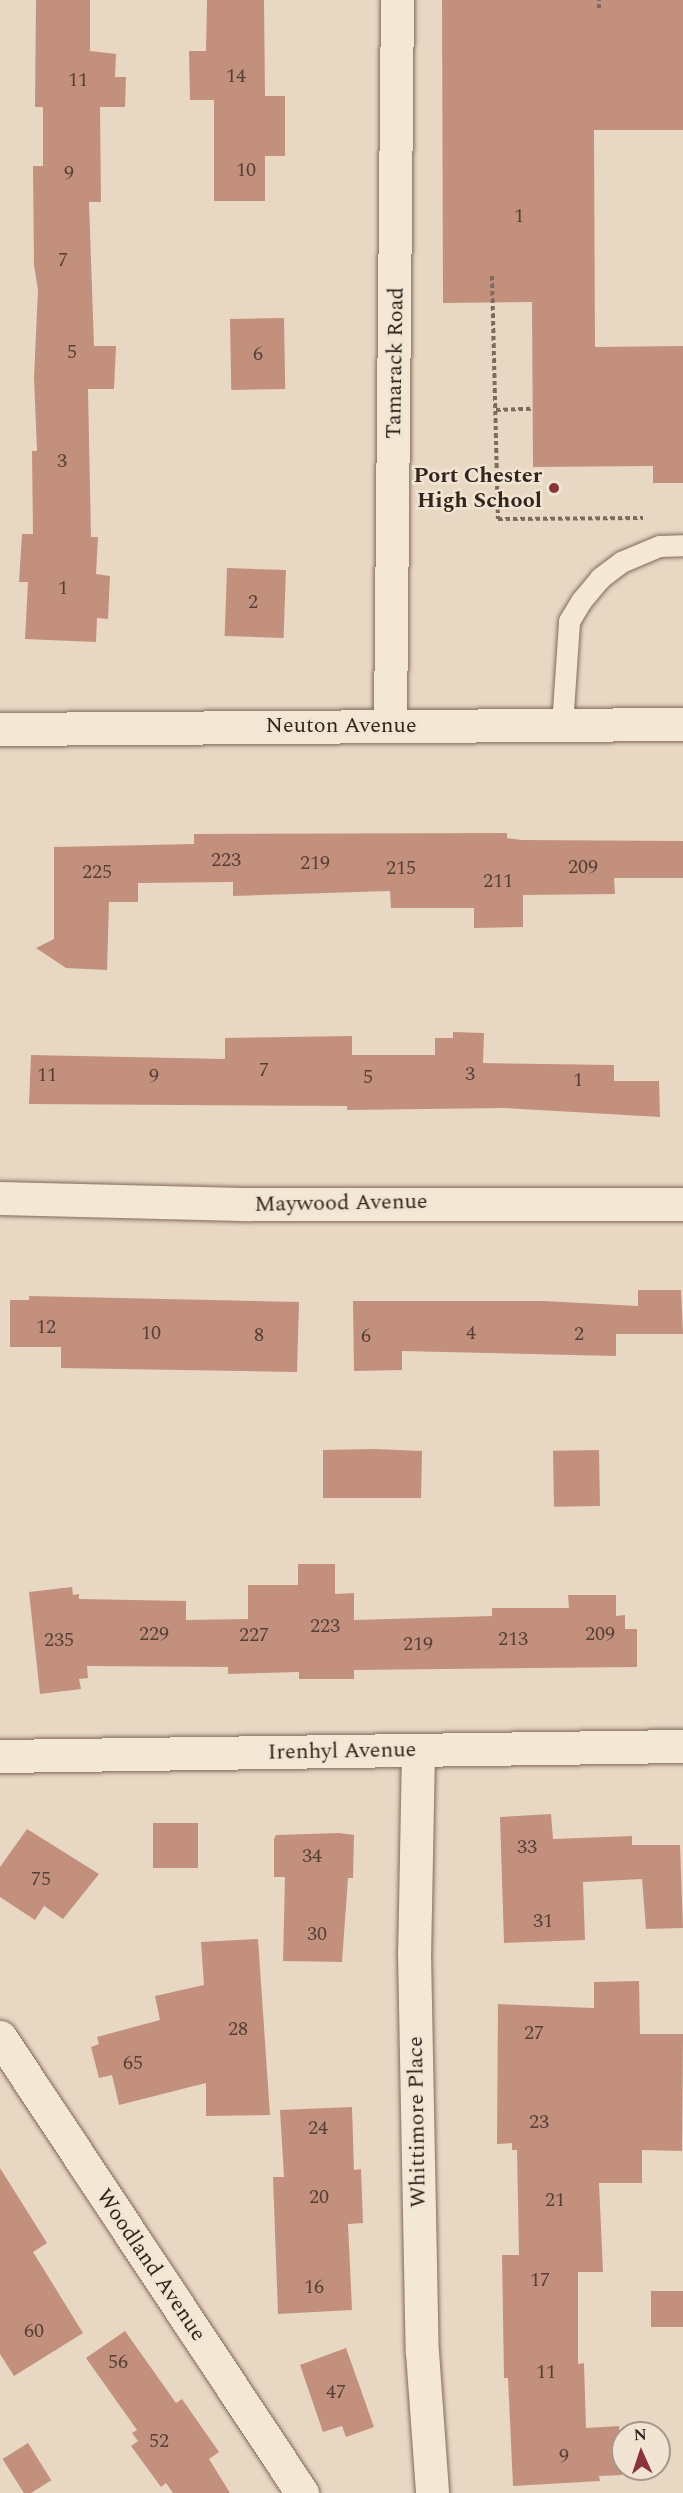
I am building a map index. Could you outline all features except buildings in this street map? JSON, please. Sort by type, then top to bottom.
[{"type":"street","name":"Tamarack Road","points":[[390,725],[397,0]]},
{"type":"street","name":"Neuton Avenue","points":[[0,729],[683,724]]},
{"type":"street","name":"Maywood Avenue","points":[[0,1198],[251,1204],[683,1204]]},
{"type":"street","name":"Irenhyl Avenue","points":[[0,1755],[683,1746]]},
{"type":"street","name":"Whittimore Place","points":[[418,1751],[414,1952],[422,2352],[432,2493]]},
{"type":"street","name":"Woodland Avenue","points":[[0,2037],[302,2493]]},
{"type":"lane","points":[[562,725],[568,621],[581,600],[600,578],[621,562],[659,546],[683,545]]},
{"type":"path","points":[[599,0],[599,8]]},
{"type":"path","points":[[492,276],[498,519],[648,518]]},
{"type":"path","points":[[495,410],[532,409]]},
{"type":"place","name":"Port Chester High School","points":[[554,488]]}]
